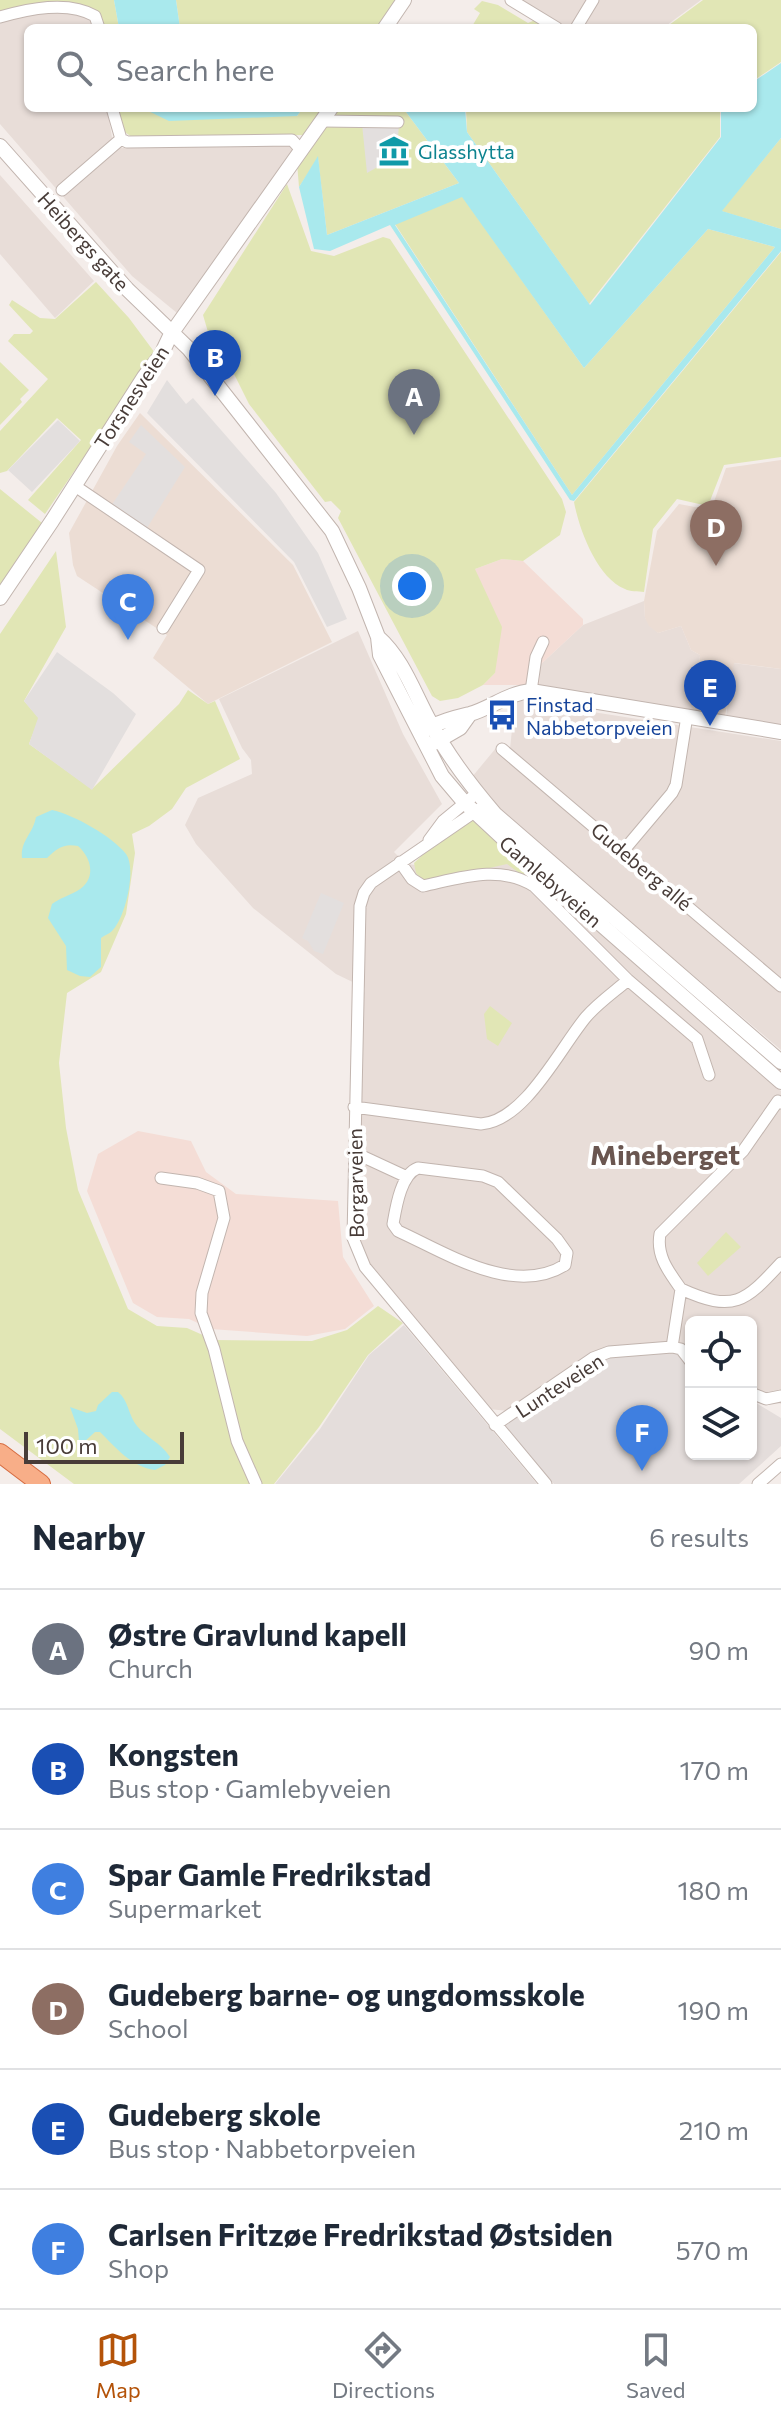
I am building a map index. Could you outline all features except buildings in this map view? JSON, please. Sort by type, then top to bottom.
[{"type":"highway","points":[[0,1453],[41,1484]]},
{"type":"street","points":[[388,24],[404,0]]},
{"type":"street","points":[[511,0],[550,24]]},
{"type":"street","points":[[578,24],[593,0]]},
{"type":"street","points":[[0,17],[23,10],[77,9],[95,16],[98,24]]},
{"type":"street","points":[[113,112],[121,139],[127,142],[292,140],[302,151]]},
{"type":"street","name":"Torsnesveien","points":[[0,598],[161,355],[171,334],[327,114],[398,122]]},
{"type":"street","points":[[62,190],[121,139]]},
{"type":"street","name":"Heibergs gate","points":[[0,146],[171,334]]},
{"type":"street","name":"Gamlebyveien","points":[[171,334],[189,349],[332,531],[378,637],[393,650],[425,730],[427,748],[442,776],[504,823],[781,1062]]},
{"type":"street","points":[[75,486],[199,570],[163,628]]},
{"type":"street","points":[[531,691],[536,657],[543,642]]},
{"type":"street","points":[[425,730],[454,716],[470,714],[509,696],[531,691],[781,732]]},
{"type":"street","points":[[427,748],[460,728],[470,714]]},
{"type":"street","points":[[624,850],[664,805],[676,785],[687,716]]},
{"type":"street","name":"Gamlebyveien","points":[[425,730],[441,739],[475,803],[569,898],[781,1082]]},
{"type":"street","name":"Gudeberg allé","points":[[502,749],[781,986]]},
{"type":"street","name":"Borgarveien","points":[[475,803],[443,821],[425,845],[371,883],[360,906],[352,1223],[358,1254],[383,1291],[546,1484]]},
{"type":"street","points":[[400,862],[412,879],[423,886],[503,873],[534,886],[628,980],[697,1039],[709,1075]]},
{"type":"street","points":[[354,1107],[481,1124],[500,1121],[533,1088],[587,1015],[628,980]]},
{"type":"street","points":[[781,1103],[778,1101],[734,1160],[660,1234],[658,1245],[663,1262],[681,1289],[700,1297],[729,1302],[740,1300],[757,1289],[781,1263]]},
{"type":"street","points":[[353,1152],[407,1177]]},
{"type":"street","points":[[418,1168],[491,1179],[557,1239],[567,1253],[567,1263],[556,1270],[525,1276],[500,1275],[398,1231],[393,1224],[407,1177],[412,1169],[418,1168]]},
{"type":"street","points":[[161,1178],[197,1183],[219,1191],[224,1218],[202,1293],[201,1313],[214,1349],[237,1441],[256,1484]]},
{"type":"street","points":[[681,1289],[672,1347],[681,1349],[685,1354]]},
{"type":"street","name":"Lunteveien","points":[[495,1425],[593,1358],[609,1352],[672,1347]]},
{"type":"street","points":[[757,1395],[766,1399],[781,1396]]},
{"type":"street","points":[[758,1484],[781,1464]]},
{"type":"shaded area","points":[[510,0],[701,0],[668,24],[548,24]]},
{"type":"shaded area","points":[[53,11],[83,13],[90,17],[92,24],[24,24],[24,112],[108,112],[112,137],[122,148],[290,145],[296,151],[177,313],[132,276],[0,124],[0,23],[22,14]]},
{"type":"shaded area","points":[[362,124],[399,125],[398,137],[383,152],[381,165],[367,173]]},
{"type":"shaded area","points":[[0,175],[94,281],[55,318],[0,254]]},
{"type":"shaded area","points":[[167,380],[186,404],[193,398],[276,493],[318,553],[347,619],[327,627],[294,562],[147,413]]},
{"type":"shaded area","points":[[140,413],[293,565],[332,642],[208,704],[153,658],[167,635],[77,576],[73,565],[69,533],[117,446]]},
{"type":"shaded area","points":[[58,420],[80,441],[32,492],[8,470]]},
{"type":"shaded area","points":[[141,425],[185,467],[147,528],[111,506],[146,454],[129,442]]},
{"type":"shaded area","points":[[781,460],[781,669],[734,663],[725,717],[694,711],[700,655],[691,650],[681,626],[658,633],[645,618],[644,601],[657,531],[679,504],[711,510],[726,468]]},
{"type":"shaded area","points":[[502,559],[523,561],[583,619],[583,625],[540,665],[539,685],[483,685],[495,673],[475,569]]},
{"type":"shaded area","points":[[644,601],[645,618],[658,633],[681,626],[691,650],[700,655],[694,711],[539,685],[540,665],[583,625]]},
{"type":"shaded area","points":[[358,631],[403,734],[442,804],[394,852],[406,864],[427,866],[513,863],[540,881],[781,1091],[781,1404],[757,1392],[757,1316],[685,1316],[685,1352],[671,1345],[645,1343],[607,1350],[508,1411],[489,1409],[365,1266],[350,1229],[365,988],[336,974],[253,908],[196,844],[185,825],[198,798],[252,774],[251,760],[219,699]]},
{"type":"shaded area","points":[[57,652],[136,714],[92,790],[29,744],[38,718],[24,701]]},
{"type":"shaded area","points":[[733,663],[781,669],[781,726],[726,717]]},
{"type":"shaded area","points":[[515,700],[781,741],[781,1050],[506,816],[472,777],[496,748],[509,759]]},
{"type":"shaded area","points":[[321,893],[344,903],[323,954],[314,951],[302,938]]},
{"type":"shaded area","points":[[138,1131],[191,1141],[206,1172],[236,1194],[338,1201],[343,1257],[374,1306],[345,1329],[307,1336],[211,1329],[189,1319],[157,1317],[133,1303],[87,1191],[98,1154]]},
{"type":"shaded area","points":[[404,1325],[537,1484],[275,1484],[320,1429],[369,1355]]},
{"type":"shaded area","points":[[669,1351],[679,1354],[685,1362],[685,1460],[757,1460],[757,1404],[781,1418],[781,1446],[739,1484],[554,1484],[504,1425],[602,1359]]},
{"type":"green space","points":[[0,0],[114,0],[118,24],[102,24],[97,11],[0,13]]},
{"type":"green space","points":[[176,0],[401,0],[386,24],[179,24]]},
{"type":"green space","points":[[703,0],[781,0],[781,62],[757,78],[757,24],[670,24]]},
{"type":"green space","points":[[482,1],[498,5],[528,23],[535,20],[542,24],[473,24],[480,13],[474,9]]},
{"type":"green space","points":[[118,112],[297,116],[300,112],[406,112],[459,183],[327,235],[318,158],[299,187],[296,151],[306,135],[133,137],[120,122]]},
{"type":"green space","points":[[466,112],[720,112],[720,137],[589,304],[467,132]]},
{"type":"green space","points":[[781,138],[781,229],[721,211]]},
{"type":"green space","points":[[287,184],[311,251],[334,256],[383,237],[390,239],[562,499],[566,512],[560,535],[523,561],[502,559],[475,569],[502,627],[495,673],[483,685],[458,698],[440,701],[432,696],[338,518],[341,511],[331,501],[325,502],[249,404],[226,358],[208,332],[203,315]]},
{"type":"green space","points":[[462,196],[584,368],[708,229],[775,247],[572,495],[395,224]]},
{"type":"green space","points":[[781,252],[781,457],[724,465],[708,506],[677,499],[653,529],[644,592],[627,590],[606,575],[598,564],[585,538],[574,502]]},
{"type":"green space","points":[[96,282],[155,353],[45,514],[28,500],[81,440],[57,418],[7,471],[0,473],[0,431],[48,379],[8,341],[14,334],[30,334],[33,331],[9,305],[12,300],[40,318],[55,319]]},
{"type":"green space","points":[[0,362],[29,390],[0,425]]},
{"type":"green space","points":[[0,489],[42,523],[0,585]]},
{"type":"green space","points":[[56,551],[66,627],[24,701],[39,718],[29,744],[92,789],[179,704],[188,690],[208,704],[215,701],[240,759],[186,788],[172,809],[132,834],[135,853],[126,914],[101,972],[67,993],[59,1063],[66,1128],[78,1190],[128,1309],[157,1326],[187,1328],[214,1340],[312,1341],[347,1330],[378,1306],[403,1323],[368,1355],[319,1427],[274,1484],[74,1484],[0,1429],[0,634]]},
{"type":"green space","points":[[465,812],[539,879],[534,884],[507,864],[432,881],[422,880],[416,873],[414,863]]},
{"type":"green space","points":[[490,1006],[512,1023],[498,1046],[487,1039],[484,1014]]},
{"type":"green space","points":[[726,1232],[741,1247],[708,1276],[697,1263]]},
{"type":"water","points":[[114,0],[176,0],[179,24],[118,24]]},
{"type":"water","points":[[781,63],[781,138],[722,211],[781,229],[781,251],[574,501],[570,500],[390,225],[330,251],[314,249],[299,187],[318,156],[327,235],[459,183],[406,112],[465,112],[467,132],[590,305],[721,137],[721,112],[757,112],[757,79]],"holes":[[[462,197],[584,368],[708,229],[775,247],[572,495],[395,225]]]},
{"type":"water","points":[[150,112],[300,112],[297,116],[169,121]]},
{"type":"water","points":[[52,810],[71,816],[102,833],[120,847],[129,861],[130,882],[125,905],[117,925],[101,938],[101,967],[90,977],[67,970],[66,946],[48,918],[52,904],[87,882],[90,870],[87,857],[78,846],[69,845],[47,858],[22,858],[23,847],[36,817]]},
{"type":"water","points":[[112,1392],[122,1396],[137,1426],[170,1457],[165,1465],[155,1470],[139,1465],[100,1432],[95,1432],[83,1443],[79,1442],[70,1407],[87,1413],[96,1411]]},
{"type":"place","name":"Glasshytta","points":[[394,151]]},
{"type":"place","name":"Kongsten","points":[[215,396]]},
{"type":"place","name":"Østre Gravlund kapell","points":[[414,435]]},
{"type":"place","name":"Gudeberg barne- og ungdomsskole","points":[[716,566]]},
{"type":"place","name":"Spar Gamle Fredrikstad","points":[[128,640]]},
{"type":"place","name":"Finstad Nabbetorpveien","points":[[502,715]]},
{"type":"place","name":"Gudeberg skole","points":[[710,726]]},
{"type":"place","name":"Carlsen Fritzøe Fredrikstad Østsiden","points":[[642,1471]]},
{"type":"district","name":"Mineberget","points":[[665,1154]]}]
